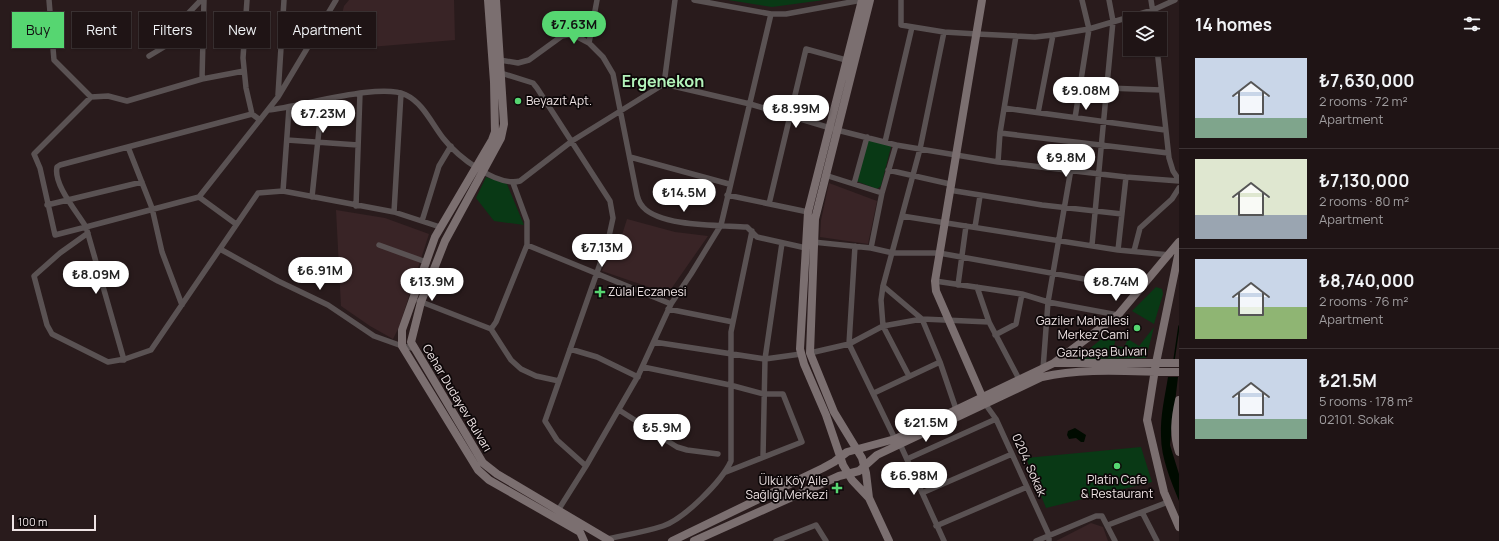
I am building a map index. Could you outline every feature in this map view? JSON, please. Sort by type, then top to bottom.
[{"type":"street","points":[[49,0],[54,60],[91,97]]},
{"type":"street","points":[[150,56],[169,44],[179,23],[201,0]]},
{"type":"street","points":[[202,79],[204,0]]},
{"type":"street","points":[[247,0],[243,58],[244,71],[252,114],[260,120]]},
{"type":"street","points":[[278,97],[284,0]]},
{"type":"street","points":[[244,71],[202,79],[127,102],[108,96],[91,97],[34,154],[40,168],[47,205],[55,235],[152,208],[199,197],[278,97],[336,0]]},
{"type":"street","name":"Cehar Dudayev Bulvarı","points":[[488,0],[494,82],[495,132],[480,170],[450,228],[421,302],[411,342],[413,348],[483,463],[556,513],[580,532],[584,541]]},
{"type":"street","name":"Cehar Dudayev Bulvarı","points":[[496,0],[504,124],[498,146],[440,227],[402,330],[402,346],[478,470],[489,480],[608,540]]},
{"type":"street","points":[[590,43],[597,0]]},
{"type":"street","points":[[664,84],[675,0]]},
{"type":"street","points":[[694,0],[771,14],[786,14],[862,0],[846,60],[825,175],[815,219],[810,353],[834,412],[855,449],[862,458],[869,498]]},
{"type":"street","points":[[870,0],[808,212],[800,337],[801,354],[804,364],[826,415],[840,456],[847,472],[869,498],[889,541]]},
{"type":"street","points":[[901,0],[901,25],[944,32],[1016,36],[1053,35],[1089,29],[1152,10],[1175,0]]},
{"type":"street","points":[[982,0],[955,154],[935,281],[936,291],[986,405]]},
{"type":"street","points":[[1075,118],[1089,29],[1082,0]]},
{"type":"street","points":[[1092,246],[1100,174],[1113,21],[1109,0]]},
{"type":"street","points":[[1151,0],[1152,10]]},
{"type":"street","points":[[556,513],[586,466],[638,377],[669,306],[691,274],[720,225],[771,14]]},
{"type":"street","points":[[885,142],[912,27]]},
{"type":"street","points":[[909,376],[883,326],[881,300],[883,286],[920,149],[944,32]]},
{"type":"street","points":[[500,60],[518,63],[529,60],[562,36],[572,34],[590,43],[602,57],[613,74],[639,202],[647,210],[657,217],[704,225],[747,227],[757,237],[806,248]]},
{"type":"street","points":[[1038,113],[1053,35]]},
{"type":"street","points":[[998,162],[1000,133],[1016,36]]},
{"type":"street","points":[[769,204],[806,49],[846,60]]},
{"type":"street","points":[[1158,56],[1168,153],[1173,171],[1179,180]]},
{"type":"street","points":[[501,73],[533,83],[610,201],[613,218],[608,241],[544,421],[557,440],[586,466]]},
{"type":"street","points":[[268,110],[289,108],[360,93],[386,90],[400,93],[416,101],[444,140],[480,170],[494,177],[513,183],[520,181],[572,142],[664,84],[750,104],[790,117],[896,145],[998,162],[1071,169],[1126,177],[1179,180]]},
{"type":"street","points":[[1107,88],[1161,90]]},
{"type":"street","points":[[356,206],[360,93]]},
{"type":"street","points":[[394,212],[400,93]]},
{"type":"street","points":[[312,197],[322,100]]},
{"type":"street","points":[[282,191],[289,108]]},
{"type":"street","points":[[1004,108],[1165,130]]},
{"type":"street","points":[[124,360],[86,226],[68,199],[56,171],[58,166],[252,114]]},
{"type":"street","points":[[1000,133],[1168,153]]},
{"type":"street","points":[[854,184],[867,137]]},
{"type":"street","points":[[287,140],[358,145]]},
{"type":"street","points":[[870,248],[882,193],[896,145]]},
{"type":"street","points":[[422,221],[439,166],[451,146]]},
{"type":"street","points":[[128,147],[152,208],[162,252],[182,305]]},
{"type":"street","points":[[630,157],[729,184]]},
{"type":"street","points":[[1043,369],[1048,302],[1071,169]]},
{"type":"street","points":[[888,170],[980,196],[1064,208],[1122,214]]},
{"type":"street","points":[[825,175],[882,193]]},
{"type":"street","points":[[1118,250],[1126,177]]},
{"type":"street","points":[[47,205],[142,182]]},
{"type":"street","points":[[491,329],[496,322],[527,245],[527,221],[513,183]]},
{"type":"street","points":[[1134,251],[1140,228],[1172,199],[1179,188]]},
{"type":"street","points":[[88,233],[60,253],[34,276],[47,325],[52,334],[108,362],[124,360],[151,350],[258,193],[282,191],[394,212],[440,227]]},
{"type":"street","points":[[727,195],[808,212]]},
{"type":"street","points":[[975,227],[980,196]]},
{"type":"street","points":[[199,197],[236,224]]},
{"type":"street","points":[[902,216],[1118,250],[1170,255]]},
{"type":"street","points":[[958,284],[966,226]]},
{"type":"street","points":[[608,540],[665,526],[680,516],[707,492],[726,472],[731,461],[730,354],[733,322],[752,231]]},
{"type":"street","points":[[813,242],[870,248],[893,253],[939,253],[1140,289]]},
{"type":"street","points":[[1054,363],[1118,314],[1170,255],[1179,242]]},
{"type":"street","points":[[763,457],[764,359],[782,243]]},
{"type":"street","points":[[379,245],[426,262]]},
{"type":"street","points":[[527,245],[669,306],[733,322]]},
{"type":"street","points":[[855,246],[849,344],[907,459],[944,541]]},
{"type":"street","points":[[220,249],[278,281],[328,305],[374,336],[402,346],[413,348]]},
{"type":"street","points":[[1179,251],[1147,420],[1151,441],[1168,502],[1179,527]]},
{"type":"street","points":[[935,281],[1022,294],[1048,302],[1118,314]]},
{"type":"street","points":[[883,286],[922,319],[940,362],[956,409]]},
{"type":"street","points":[[977,287],[989,322],[1019,379]]},
{"type":"street","points":[[996,334],[1016,324],[1022,294]]},
{"type":"street","points":[[413,299],[484,324],[491,329],[511,360],[521,369],[536,376],[558,381]]},
{"type":"street","points":[[810,353],[849,344],[883,326],[922,319],[989,322]]},
{"type":"street","points":[[654,342],[764,359],[801,354]]},
{"type":"street","points":[[570,349],[597,357],[638,377]]},
{"type":"street","points":[[874,393],[940,362]]},
{"type":"street","name":"Gazipaşa Bulvarı","points":[[694,541],[847,472],[859,470],[877,455],[898,441],[956,409],[1054,363],[1156,368],[1166,372],[1179,372]]},
{"type":"street","name":"Gazipaşa Bulvarı","points":[[672,541],[778,491],[828,465],[847,452],[855,449],[898,441],[986,405],[1042,377],[1059,373],[1156,368],[1165,363],[1178,363]]},
{"type":"street","points":[[643,367],[730,385],[764,394],[783,394],[802,442],[726,472]]},
{"type":"street","points":[[1179,400],[1175,431],[1179,452]]},
{"type":"street","name":"0204. Sokak","points":[[986,405],[996,419],[1049,538]]},
{"type":"street","points":[[619,410],[677,447],[687,450],[718,454]]},
{"type":"street","points":[[907,459],[996,419]]},
{"type":"street","points":[[922,493],[1012,454]]},
{"type":"street","points":[[936,526],[1027,487]]},
{"type":"street","points":[[1108,526],[1168,502]]},
{"type":"street","points":[[1142,512],[1157,541]]},
{"type":"street","points":[[1036,541],[1049,538],[1096,516],[1102,516],[1115,541]]},
{"type":"street","points":[[776,541],[816,525],[826,541]]},
{"type":"shaded area","points":[[349,0],[454,0],[455,40],[376,47],[376,12],[342,12],[344,6]]},
{"type":"shaded area","points":[[829,183],[877,201],[868,244],[820,237],[821,220]]},
{"type":"shaded area","points":[[336,210],[385,218],[429,234],[399,327],[393,339],[370,326],[341,306]]},
{"type":"shaded area","points":[[627,219],[675,232],[708,236],[669,292],[666,293],[602,271],[614,238],[622,235]]},
{"type":"shaded area","points":[[1168,377],[1178,377],[1170,445],[1179,474],[1179,501],[1167,469],[1161,444],[1161,421]]},
{"type":"shaded area","points":[[1075,428],[1086,435],[1084,442],[1081,442],[1076,438],[1069,439],[1067,435],[1068,431]]},
{"type":"shaded area","points":[[1091,523],[1103,527],[1108,541],[1056,541]]},
{"type":"green space","points":[[728,0],[824,0],[772,7]]},
{"type":"green space","points":[[868,138],[892,143],[881,186],[877,189],[856,181]]},
{"type":"green space","points":[[486,177],[507,184],[524,225],[494,221],[476,198]]},
{"type":"green space","points":[[1156,287],[1162,289],[1163,294],[1154,324],[1132,311]]},
{"type":"green space","points":[[1154,327],[1146,358],[1077,359],[1110,332],[1116,337],[1114,346],[1124,347],[1128,339],[1139,346]]},
{"type":"green space","points":[[1141,447],[1152,482],[1046,508],[1026,458]]},
{"type":"waterway","points":[[1174,360],[1179,326]]},
{"type":"place","name":"Beyazıt Apt.","points":[[518,101]]},
{"type":"place","name":"Zülal Eczanesi","points":[[600,292]]},
{"type":"place","name":"Gaziler Mahallesi Merkez Cami","points":[[1137,328]]},
{"type":"place","name":"Platin Cafe & Restaurant","points":[[1117,466]]},
{"type":"place","name":"Ülkü Köy Aile Sağlığı Merkezi","points":[[837,488]]},
{"type":"district","name":"Ergenekon","points":[[663,81]]}]
